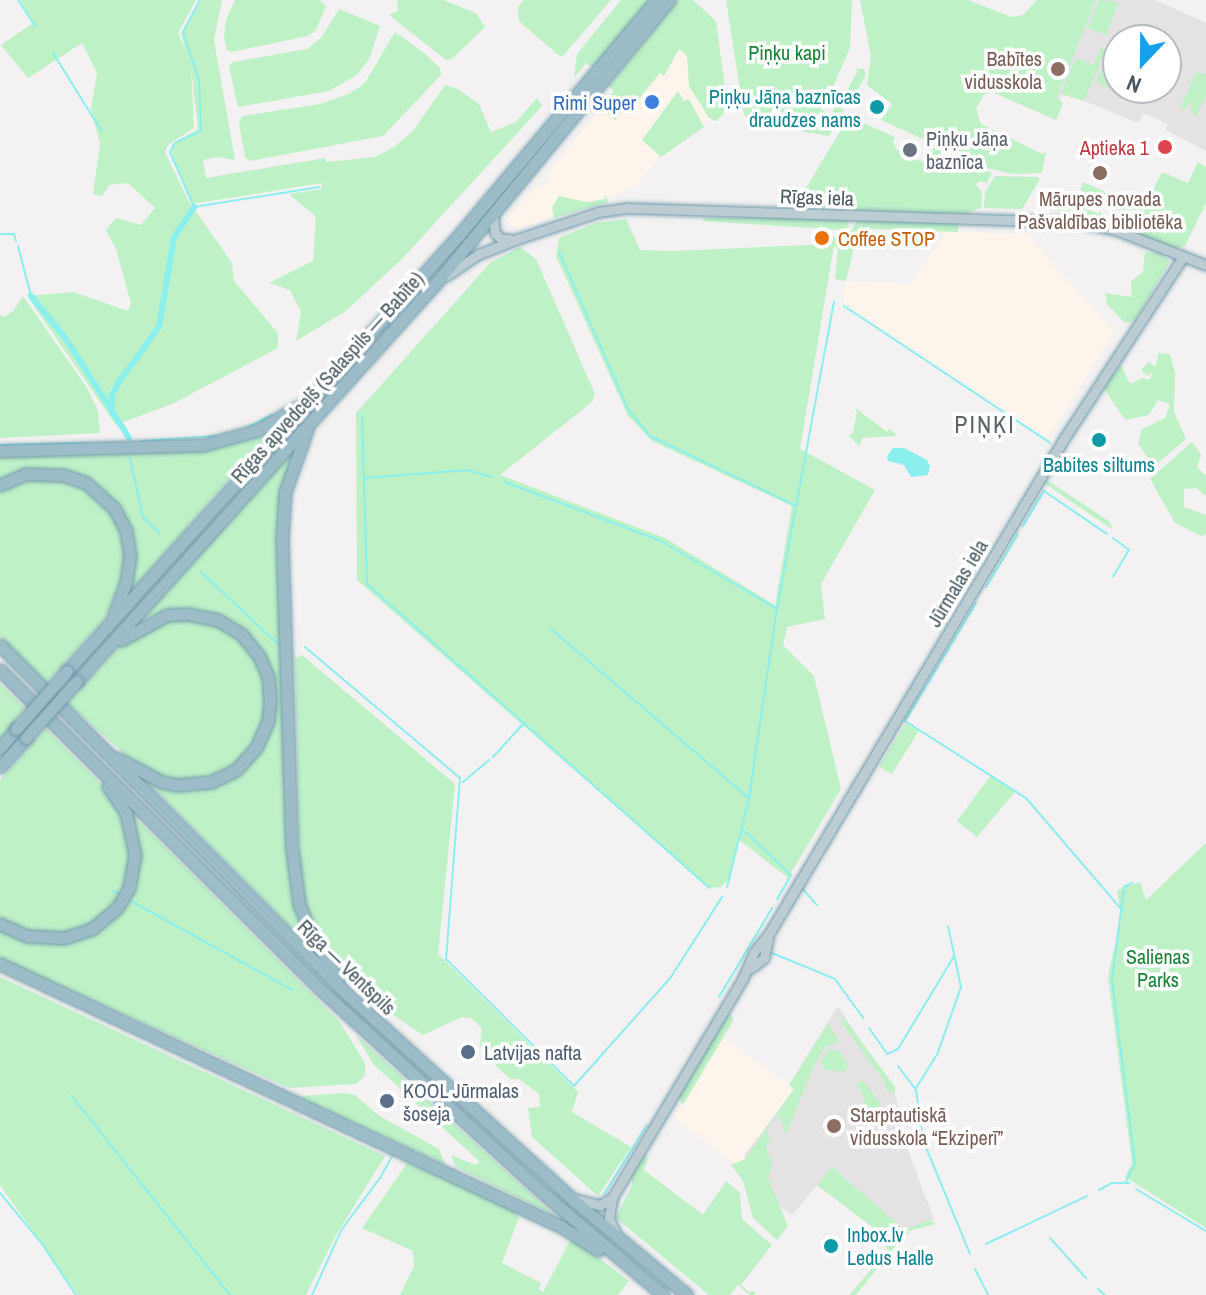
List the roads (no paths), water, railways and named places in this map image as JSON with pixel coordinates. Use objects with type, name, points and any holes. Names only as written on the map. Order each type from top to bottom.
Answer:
[{"type":"highway","name":"Rīgas apvedceļš (Salaspils — Babīte)","points":[[0,748],[305,403],[459,235],[656,0]]},
{"type":"highway","name":"Rīgas apvedceļš (Salaspils — Babīte)","points":[[0,767],[436,283],[669,0]]},
{"type":"highway","points":[[0,451],[203,445],[258,430],[305,403]]},
{"type":"highway","points":[[311,421],[293,462],[285,492],[282,539],[292,849],[299,904],[312,936],[349,996]]},
{"type":"highway","points":[[0,485],[26,474],[63,475],[93,488],[114,508],[126,531],[130,555],[126,582],[109,626]]},
{"type":"highway","points":[[101,748],[162,782],[177,785],[211,782],[236,770],[249,757],[264,732],[270,703],[268,677],[259,656],[241,634],[218,620],[197,615],[167,615],[149,622],[107,649]]},
{"type":"highway","name":"Rīga — Ventspils","points":[[0,645],[349,996],[571,1198],[687,1295]]},
{"type":"highway","name":"Rīga — Ventspils","points":[[0,670],[319,988],[544,1194],[663,1295]]},
{"type":"highway","points":[[0,924],[39,938],[75,936],[106,920],[129,888],[135,855],[131,825],[122,805],[81,751]]},
{"type":"highway","points":[[0,964],[562,1227],[598,1249],[652,1295]]},
{"type":"main road","name":"Rīgas iela","points":[[436,283],[465,262],[517,239],[577,218],[627,208],[1078,222],[1116,230],[1206,265]]},
{"type":"main road","points":[[493,215],[492,226],[498,236],[517,239]]},
{"type":"main road","name":"Jūrmalas iela","points":[[612,1198],[1065,437],[1182,258]]},
{"type":"main road","points":[[571,1198],[593,1205],[612,1198],[609,1218],[617,1237]]},
{"type":"water","points":[[893,448],[904,448],[927,460],[930,466],[928,475],[911,477],[904,465],[888,461],[887,456]]},
{"type":"waterway","points":[[18,0],[35,26]]},
{"type":"waterway","points":[[200,0],[183,32],[199,80],[201,131],[176,142],[170,152],[194,207],[319,187]]},
{"type":"waterway","points":[[53,53],[101,130]]},
{"type":"waterway","points":[[112,413],[112,395],[119,382],[159,327],[174,237],[194,207]]},
{"type":"waterway","points":[[0,234],[14,234],[16,241]]},
{"type":"waterway","points":[[18,246],[31,296]]},
{"type":"waterway","points":[[559,252],[628,409],[650,436],[794,505]]},
{"type":"waterway","points":[[31,296],[66,339],[129,438]]},
{"type":"waterway","points":[[727,887],[749,798],[777,609],[834,301]]},
{"type":"waterway","points":[[844,306],[1050,443]]},
{"type":"waterway","points":[[248,427],[272,415]]},
{"type":"waterway","points":[[362,415],[367,584],[709,888]]},
{"type":"waterway","points":[[142,441],[215,436]]},
{"type":"waterway","points":[[0,445],[84,443]]},
{"type":"waterway","points":[[130,458],[143,517],[160,534]]},
{"type":"waterway","points":[[365,478],[467,470],[492,477]]},
{"type":"waterway","points":[[505,482],[661,541],[777,609]]},
{"type":"waterway","points":[[1023,526],[1044,491],[1107,534]]},
{"type":"waterway","points":[[986,587],[1018,534]]},
{"type":"waterway","points":[[1113,538],[1129,550],[1113,577]]},
{"type":"waterway","points":[[201,572],[279,645]]},
{"type":"waterway","points":[[976,603],[905,721],[1026,798],[1123,911]]},
{"type":"waterway","points":[[551,629],[748,797]]},
{"type":"waterway","points":[[305,647],[460,778],[446,959],[574,1086],[671,977],[722,897]]},
{"type":"waterway","points":[[493,757],[523,724]]},
{"type":"waterway","points":[[463,782],[489,760]]},
{"type":"waterway","points":[[743,830],[791,875],[777,899]]},
{"type":"waterway","points":[[1126,1181],[1135,1163],[1112,980],[1124,887],[1132,883]]},
{"type":"waterway","points":[[802,888],[817,905]]},
{"type":"waterway","points":[[113,891],[120,894]]},
{"type":"waterway","points":[[129,900],[293,990]]},
{"type":"waterway","points":[[719,997],[772,908]]},
{"type":"waterway","points":[[916,1088],[937,1055],[961,987],[948,926]]},
{"type":"waterway","points":[[772,953],[835,979],[864,1019]]},
{"type":"waterway","points":[[887,1054],[898,1049],[954,956]]},
{"type":"waterway","points":[[869,1028],[887,1054]]},
{"type":"waterway","points":[[898,1066],[916,1090],[923,1140],[970,1254]]},
{"type":"waterway","points":[[71,1095],[230,1295]]},
{"type":"waterway","points":[[604,1194],[647,1125]]},
{"type":"waterway","points":[[312,1295],[342,1229],[380,1178],[394,1153]]},
{"type":"waterway","points":[[1099,1190],[1112,1183],[1129,1183]]},
{"type":"waterway","points":[[1136,1189],[1206,1231]]},
{"type":"waterway","points":[[0,1193],[42,1244],[76,1295]]},
{"type":"waterway","points":[[986,1244],[1087,1196]]},
{"type":"waterway","points":[[1050,1238],[1086,1278]]},
{"type":"waterway","points":[[975,1269],[988,1295]]},
{"type":"waterway","points":[[1098,1289],[1105,1295]]},
{"type":"place","name":"Babītes vidusskola","points":[[1058,69]]},
{"type":"place","name":"Rimi Super","points":[[652,102]]},
{"type":"place","name":"Piņķu Jāņa baznīcas draudzes nams","points":[[877,107]]},
{"type":"place","name":"Aptieka 1","points":[[1165,147]]},
{"type":"place","name":"Piņķu Jāņa baznīca","points":[[910,150]]},
{"type":"place","name":"Mārupes novada Pašvaldības bibliotēka","points":[[1100,173]]},
{"type":"place","name":"Coffee STOP","points":[[822,238]]},
{"type":"place","name":"Babites siltums","points":[[1099,440]]},
{"type":"place","name":"Latvijas nafta","points":[[468,1052]]},
{"type":"place","name":"KOOL Jūrmalas šoseja","points":[[387,1101]]},
{"type":"place","name":"Starptautiskā vidusskola “Ekziperī”","points":[[834,1126]]},
{"type":"place","name":"Inbox.lv Ledus Halle","points":[[831,1246]]},
{"type":"district","name":"PIŅĶI","points":[[985,425]]},
{"type":"park label","name":"Piņķu kapi","points":[[787,52]]},
{"type":"park label","name":"Salienas Parks","points":[[1158,968]]}]
